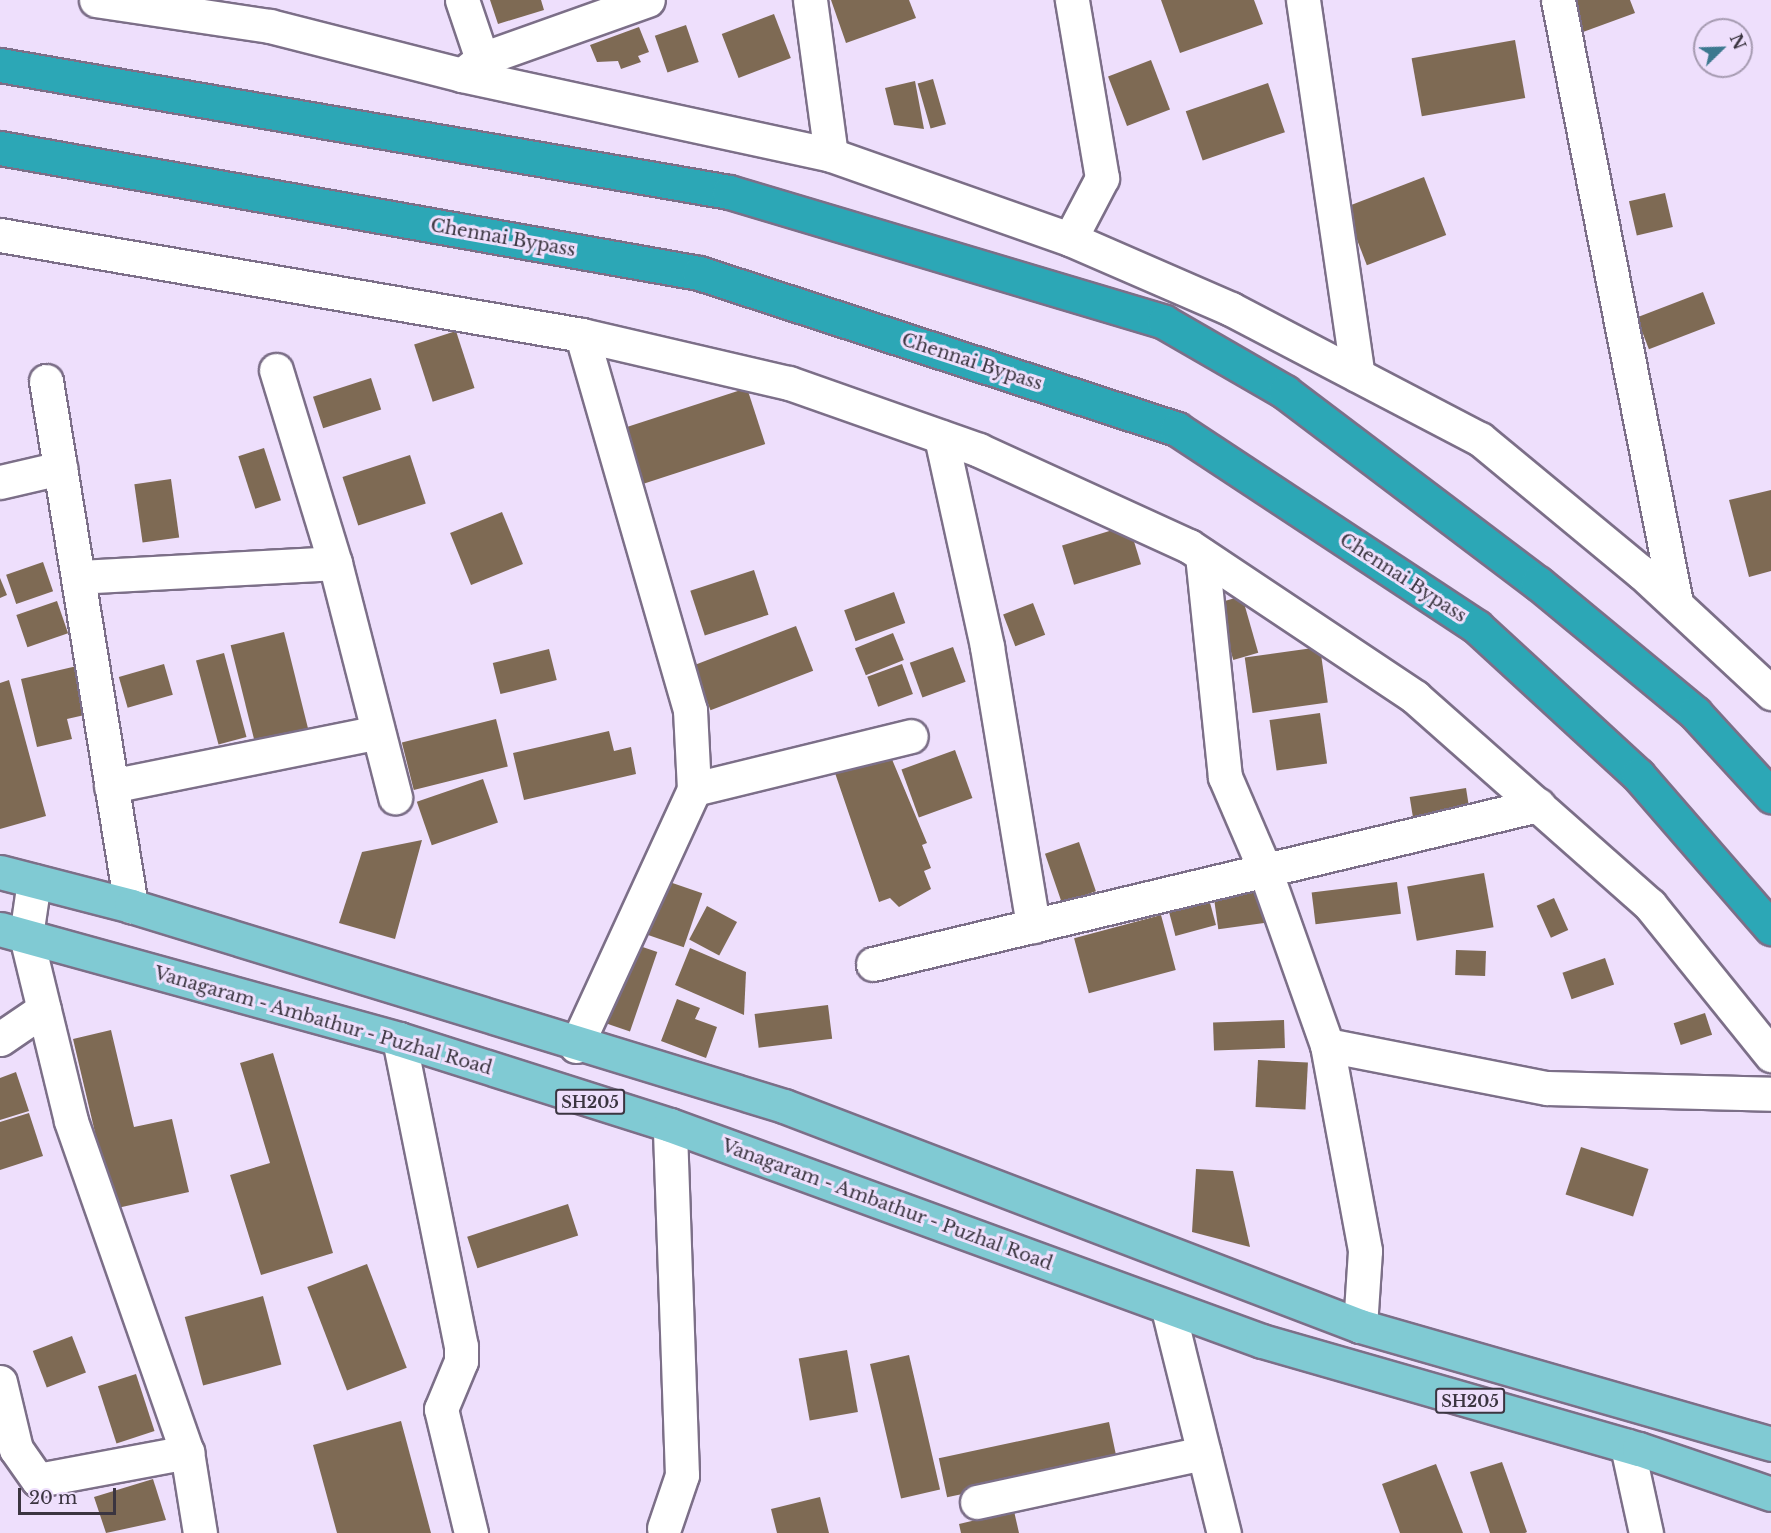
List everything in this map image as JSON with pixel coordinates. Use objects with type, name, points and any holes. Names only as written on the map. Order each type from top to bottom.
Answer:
[{"type":"highway","points":[[0,65],[729,192],[1164,322],[1285,392],[1538,583],[1695,713],[1771,796]]},
{"type":"highway","name":"Chennai Bypass","points":[[0,148],[699,273],[1177,429],[1477,627],[1638,775],[1771,928]]},
{"type":"main road","points":[[0,872],[131,906],[576,1046],[784,1106],[1360,1326],[1771,1444]]},
{"type":"main road","name":"Vanagaram - Ambathur - Puzhal Road","points":[[13,932],[399,1039],[670,1125],[1168,1309],[1627,1446],[1771,1494]]},
{"type":"street","points":[[96,0],[268,13],[472,67],[831,155],[1070,239],[1231,309],[1480,439],[1676,603],[1771,693]]},
{"type":"street","points":[[462,0],[472,67]]},
{"type":"street","points":[[472,67],[648,0]]},
{"type":"street","points":[[810,0],[831,155]]},
{"type":"street","points":[[1070,239],[1102,178],[1072,0]]},
{"type":"street","points":[[1303,0],[1358,375]]},
{"type":"street","points":[[1558,0],[1676,603]]},
{"type":"street","points":[[0,235],[582,335],[789,383],[941,437],[1202,555],[1415,696],[1650,905],[1771,1056]]},
{"type":"street","points":[[576,1046],[694,789],[690,710],[582,335]]},
{"type":"street","points":[[276,370],[335,563],[395,797]]},
{"type":"street","points":[[46,381],[131,906]]},
{"type":"street","points":[[941,437],[987,647],[1033,926]]},
{"type":"street","points":[[0,482],[60,468]]},
{"type":"street","points":[[1202,555],[1225,777],[1266,870],[1327,1045],[1365,1251],[1360,1326]]},
{"type":"street","points":[[78,577],[335,563]]},
{"type":"street","points":[[111,786],[378,732]]},
{"type":"street","points":[[694,789],[911,736]]},
{"type":"street","points":[[873,964],[1538,805]]},
{"type":"street","points":[[34,881],[13,932],[44,1009],[71,1121],[187,1452],[200,1533]]},
{"type":"street","points":[[0,1039],[44,1009]]},
{"type":"street","points":[[399,1039],[461,1346],[461,1361],[441,1409],[471,1533]]},
{"type":"street","points":[[1327,1045],[1547,1088],[1771,1095]]},
{"type":"street","points":[[664,1528],[682,1475],[670,1125]]},
{"type":"street","points":[[1168,1309],[1224,1533]]},
{"type":"street","points":[[0,1382],[16,1449],[38,1480],[187,1452]]},
{"type":"street","points":[[1627,1446],[1647,1533]]},
{"type":"street","points":[[977,1502],[1204,1453]]},
{"type":"building","points":[[490,0],[541,0],[544,10],[498,24]]},
{"type":"building","points":[[831,0],[909,0],[916,18],[846,43]]},
{"type":"building","points":[[1161,0],[1254,0],[1263,24],[1180,53]]},
{"type":"building","points":[[1572,0],[1630,0],[1635,13],[1583,32]]},
{"type":"building","points":[[774,14],[791,58],[739,78],[722,34]]},
{"type":"building","points":[[686,25],[699,62],[667,73],[655,36]]},
{"type":"building","points":[[639,27],[649,52],[638,56],[641,62],[621,69],[618,61],[597,62],[590,45]]},
{"type":"building","points":[[1515,40],[1525,98],[1422,116],[1412,58]]},
{"type":"building","points":[[1151,60],[1170,109],[1127,126],[1108,76]]},
{"type":"building","points":[[933,79],[946,124],[931,129],[918,83]]},
{"type":"building","points":[[915,81],[924,129],[894,125],[885,88]]},
{"type":"building","points":[[1268,83],[1285,132],[1203,160],[1186,111]]},
{"type":"building","points":[[1424,177],[1446,235],[1367,265],[1345,207]]},
{"type":"building","points":[[1665,193],[1673,227],[1637,235],[1629,201]]},
{"type":"building","points":[[1703,292],[1715,324],[1649,349],[1637,317]]},
{"type":"building","points":[[456,331],[475,388],[433,402],[414,345]]},
{"type":"building","points":[[371,378],[381,409],[323,428],[313,397]]},
{"type":"building","points":[[747,388],[765,444],[636,486],[618,430]]},
{"type":"building","points":[[264,448],[281,500],[255,509],[238,456]]},
{"type":"building","points":[[410,455],[426,504],[358,525],[342,477]]},
{"type":"building","points":[[171,479],[179,537],[143,543],[134,484]]},
{"type":"building","points":[[1771,490],[1771,571],[1749,577],[1729,500]]},
{"type":"building","points":[[502,512],[523,564],[471,585],[450,533]]},
{"type":"building","points":[[1129,525],[1141,564],[1074,585],[1062,545]]},
{"type":"building","points":[[43,562],[53,591],[16,604],[6,575]]},
{"type":"building","points":[[754,570],[769,615],[705,635],[690,591]]},
{"type":"building","points":[[0,578],[7,595],[0,598]]},
{"type":"building","points":[[894,592],[905,623],[855,641],[844,610]]},
{"type":"building","points":[[1242,596],[1258,653],[1233,660],[1217,603]]},
{"type":"building","points":[[57,601],[68,633],[27,647],[16,615]]},
{"type":"building","points":[[1033,603],[1045,635],[1015,646],[1003,614]]},
{"type":"building","points":[[796,626],[813,671],[711,710],[693,665]]},
{"type":"building","points":[[284,632],[308,729],[255,742],[231,645]]},
{"type":"building","points":[[893,633],[904,660],[866,675],[855,648]]},
{"type":"building","points":[[953,647],[966,682],[922,698],[910,663]]},
{"type":"building","points":[[1320,647],[1328,702],[1253,713],[1245,658]]},
{"type":"building","points":[[549,649],[557,680],[500,694],[493,663]]},
{"type":"building","points":[[224,653],[247,737],[219,745],[196,661]]},
{"type":"building","points":[[164,664],[173,695],[128,708],[119,677]]},
{"type":"building","points":[[902,664],[913,694],[878,707],[867,677]]},
{"type":"building","points":[[77,666],[89,714],[67,719],[72,739],[37,747],[21,679]]},
{"type":"building","points":[[9,680],[46,816],[0,829],[0,683]]},
{"type":"building","points":[[1320,713],[1327,764],[1277,771],[1269,720]]},
{"type":"building","points":[[496,719],[508,767],[414,790],[402,742]]},
{"type":"building","points":[[609,731],[614,751],[631,747],[636,774],[524,800],[513,753]]},
{"type":"building","points":[[886,745],[927,843],[922,845],[931,868],[924,871],[931,889],[899,907],[890,898],[879,902],[835,773],[836,764]]},
{"type":"building","points":[[955,750],[972,798],[919,817],[901,769]]},
{"type":"building","points":[[483,779],[498,822],[432,845],[417,802]]},
{"type":"building","points":[[1466,788],[1470,813],[1414,822],[1410,797]]},
{"type":"building","points":[[422,840],[395,939],[339,923],[362,852]]},
{"type":"building","points":[[1079,842],[1096,891],[1062,903],[1045,854]]},
{"type":"building","points":[[1484,873],[1494,927],[1417,941],[1407,887]]},
{"type":"building","points":[[655,877],[702,893],[684,947],[636,931]]},
{"type":"building","points":[[1397,882],[1401,914],[1316,924],[1312,892]]},
{"type":"building","points":[[1261,888],[1266,923],[1218,929],[1213,895]]},
{"type":"building","points":[[1554,898],[1568,930],[1551,938],[1537,906]]},
{"type":"building","points":[[1209,899],[1216,925],[1175,936],[1168,910]]},
{"type":"building","points":[[707,906],[737,922],[719,956],[689,940]]},
{"type":"building","points":[[1161,915],[1176,970],[1089,993],[1074,938]]},
{"type":"building","points":[[628,942],[657,952],[630,1032],[601,1021]]},
{"type":"building","points":[[690,948],[746,972],[744,1015],[675,985]]},
{"type":"building","points":[[1456,950],[1486,951],[1485,976],[1455,975]]},
{"type":"building","points":[[1605,958],[1614,984],[1572,999],[1562,973]]},
{"type":"building","points":[[677,999],[700,1008],[695,1019],[717,1027],[706,1058],[661,1041]]},
{"type":"building","points":[[828,1005],[832,1039],[759,1048],[755,1014]]},
{"type":"building","points":[[1705,1013],[1712,1035],[1681,1045],[1674,1023]]},
{"type":"building","points":[[1284,1020],[1285,1048],[1214,1050],[1213,1022]]},
{"type":"building","points":[[111,1030],[134,1127],[172,1119],[189,1192],[113,1209],[73,1039]]},
{"type":"building","points":[[273,1053],[333,1253],[261,1275],[230,1175],[270,1163],[240,1063]]},
{"type":"building","points":[[1258,1060],[1308,1063],[1305,1110],[1256,1107]]},
{"type":"building","points":[[16,1072],[29,1111],[0,1120],[0,1078]]},
{"type":"building","points":[[29,1113],[43,1156],[0,1170],[0,1122]]},
{"type":"building","points":[[1581,1147],[1649,1169],[1633,1216],[1566,1195]]},
{"type":"building","points":[[1196,1169],[1233,1171],[1250,1247],[1192,1232]]},
{"type":"building","points":[[568,1204],[578,1235],[477,1268],[467,1237]]},
{"type":"building","points":[[367,1264],[407,1368],[347,1391],[307,1287]]},
{"type":"building","points":[[263,1296],[281,1365],[203,1386],[185,1317]]},
{"type":"building","points":[[72,1336],[86,1372],[47,1387],[33,1351]]},
{"type":"building","points":[[847,1350],[858,1412],[810,1421],[799,1359]]},
{"type":"building","points":[[909,1355],[940,1489],[901,1498],[870,1364]]},
{"type":"building","points":[[136,1374],[155,1431],[116,1443],[98,1386]]},
{"type":"building","points":[[401,1421],[431,1533],[337,1533],[313,1445]]},
{"type":"building","points":[[1109,1422],[1117,1461],[947,1497],[939,1458]]},
{"type":"building","points":[[1502,1462],[1527,1532],[1525,1533],[1490,1533],[1470,1472]]},
{"type":"building","points":[[1436,1464],[1463,1533],[1400,1533],[1382,1484]]},
{"type":"building","points":[[153,1479],[166,1520],[106,1533],[94,1497]]},
{"type":"building","points":[[820,1497],[829,1533],[777,1533],[771,1509]]},
{"type":"building","points":[[1014,1511],[1019,1533],[961,1533],[959,1524]]}]
